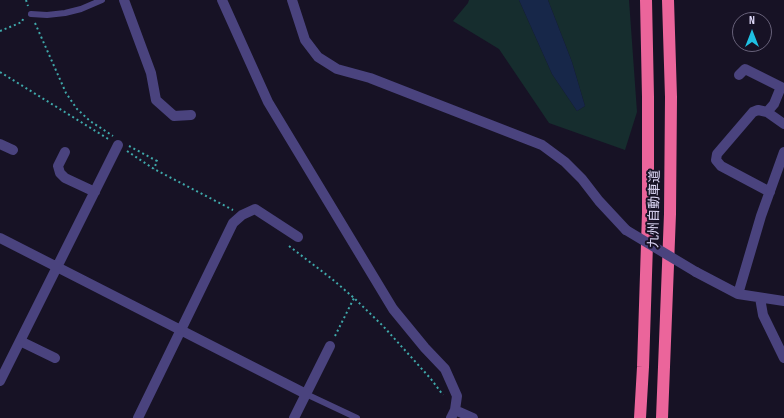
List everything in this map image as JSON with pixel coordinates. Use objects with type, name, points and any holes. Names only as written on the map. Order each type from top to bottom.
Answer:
[{"type":"highway","name":"九州自動車道","points":[[640,418],[648,213],[646,0]]},
{"type":"highway","name":"九州自動車道","points":[[662,418],[670,214],[671,97],[668,0]]},
{"type":"street","points":[[124,0],[151,73],[156,100],[174,116],[191,115]]},
{"type":"street","points":[[222,0],[268,102],[393,309],[425,348],[445,369],[457,396],[453,414],[473,418]]},
{"type":"street","points":[[292,0],[305,40],[318,57],[337,69],[370,78],[542,145],[565,162],[582,179],[599,201],[626,230],[696,272],[738,294],[784,301]]},
{"type":"street","points":[[739,75],[745,69],[781,86],[774,104],[767,112]]},
{"type":"street","points":[[770,192],[721,166],[716,160],[717,154],[753,112],[758,110],[767,112],[784,124]]},
{"type":"street","points":[[0,381],[120,142]]},
{"type":"street","points":[[0,144],[13,150]]},
{"type":"street","points":[[65,152],[58,166],[60,173],[66,178],[95,192]]},
{"type":"street","points":[[738,294],[761,216],[784,152]]},
{"type":"street","points":[[138,418],[234,223],[242,215],[255,209],[298,237]]},
{"type":"street","points":[[0,238],[306,394]]},
{"type":"street","points":[[760,298],[763,315],[782,348],[784,358]]},
{"type":"street","points":[[20,340],[54,358]]},
{"type":"street","points":[[294,418],[330,346]]},
{"type":"lane","points":[[29,13],[47,15],[65,13],[81,9],[102,0]]},
{"type":"lane","points":[[306,394],[356,418]]},
{"type":"path","points":[[28,6],[29,13],[66,93],[77,109],[90,121],[154,169],[242,215]]},
{"type":"path","points":[[0,31],[22,22],[24,17]]},
{"type":"path","points":[[0,72],[120,142],[157,161],[154,169]]},
{"type":"path","points":[[289,246],[332,279],[383,326],[431,379],[453,414]]},
{"type":"path","points":[[330,346],[354,298]]},
{"type":"green space","points":[[469,0],[519,0],[552,74],[577,111],[585,106],[572,62],[548,0],[629,0],[637,112],[625,150],[549,123],[499,49],[453,21]]},
{"type":"water","points":[[519,0],[548,0],[572,62],[585,106],[577,111],[552,74]]}]
